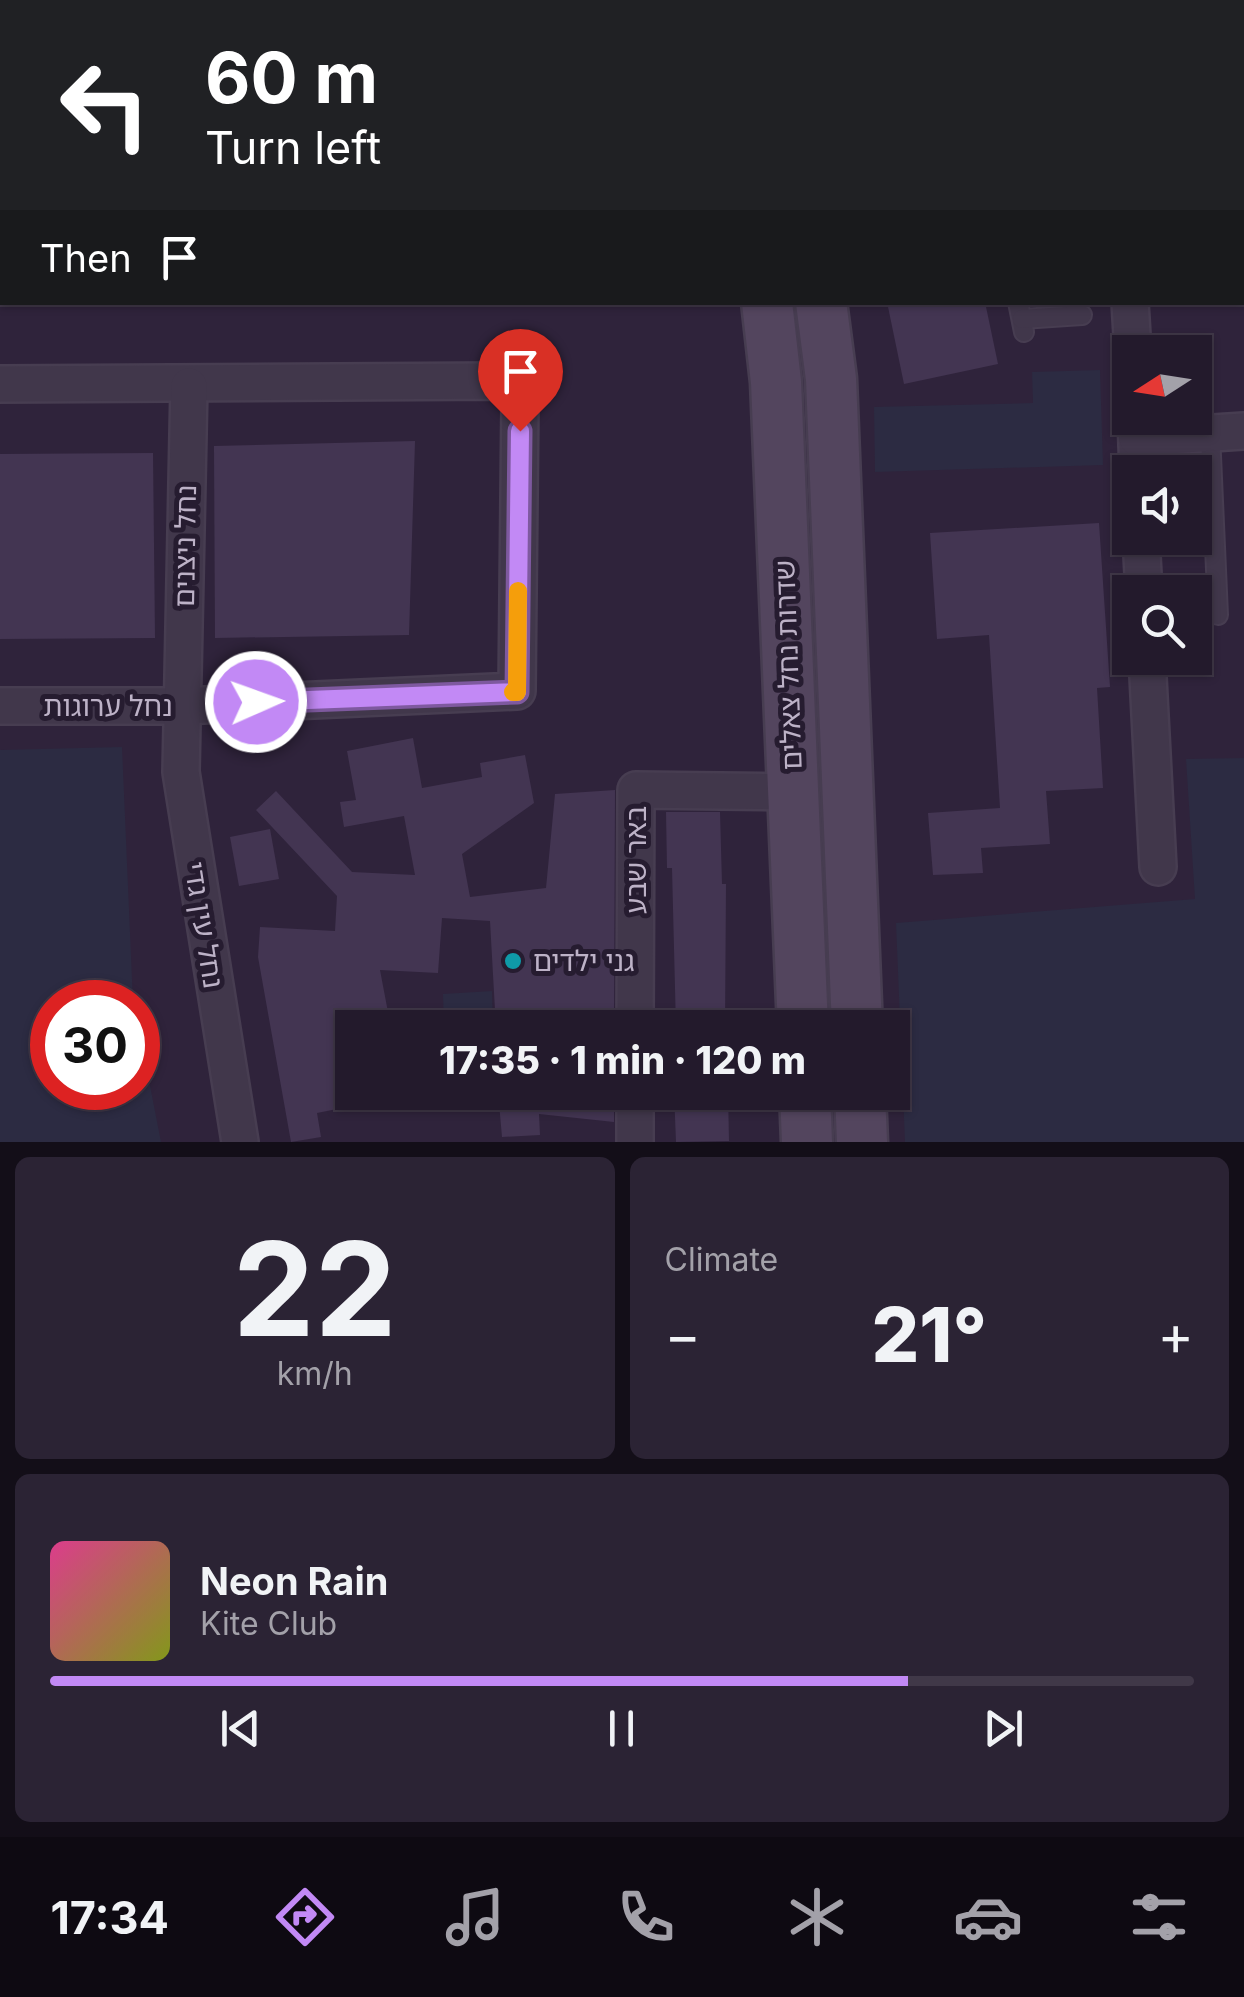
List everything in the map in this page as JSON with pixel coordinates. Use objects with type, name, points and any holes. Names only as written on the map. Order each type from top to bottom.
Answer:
[{"type":"main road","name":"שדרות נחל צאלים","points":[[766,305],[776,382],[802,1010]]},
{"type":"main road","name":"שדרות נחל צאלים","points":[[821,305],[831,379],[856,1010]]},
{"type":"main road","points":[[807,1110],[808,1142]]},
{"type":"main road","points":[[861,1110],[862,1142]]},
{"type":"street","points":[[1130,305],[1131,335]]},
{"type":"street","name":"נחל ערוגות","points":[[0,706],[181,706],[517,692],[520,401],[500,381],[189,386]]},
{"type":"street","points":[[0,384],[189,386]]},
{"type":"street","name":"נחל ניצנים","points":[[181,706],[189,386]]},
{"type":"street","points":[[1137,443],[1227,432]]},
{"type":"street","points":[[1148,675],[1158,867]]},
{"type":"street","name":"נחל עין גדי","points":[[181,706],[181,772],[192,858],[240,1142]]},
{"type":"street","name":"באר שבע","points":[[635,1010],[636,790],[794,792]]},
{"type":"street","points":[[635,1110],[635,1142]]},
{"type":"lane","points":[[1021,318],[1082,315]]},
{"type":"lane","points":[[1218,615],[1227,432]]},
{"type":"shaded area","points":[[1100,370],[1103,465],[875,472],[874,407],[1033,403],[1032,372]]},
{"type":"shaded area","points":[[122,747],[132,980],[30,980],[30,1110],[155,1110],[161,1142],[0,1142],[0,750]]},
{"type":"shaded area","points":[[1244,758],[1244,1142],[905,1142],[904,1110],[910,1110],[910,1010],[900,1010],[896,923],[1195,899],[1186,759]]},
{"type":"shaded area","points":[[492,991],[493,1010],[443,1010],[443,994]]},
{"type":"building","points":[[888,305],[986,305],[998,364],[904,384]]},
{"type":"building","points":[[415,441],[409,635],[215,638],[214,446]]},
{"type":"building","points":[[153,453],[155,638],[0,639],[0,454]]},
{"type":"building","points":[[1099,523],[1110,687],[1097,688],[1103,788],[1046,791],[1050,844],[981,848],[983,873],[933,875],[928,813],[1000,808],[989,635],[937,639],[930,533]]},
{"type":"building","points":[[413,738],[422,788],[482,777],[480,763],[525,755],[534,803],[462,854],[470,897],[546,888],[555,794],[615,790],[614,1010],[495,1010],[490,921],[442,918],[438,973],[380,970],[388,1010],[335,1010],[335,1109],[317,1113],[321,1137],[291,1142],[258,957],[260,927],[335,931],[337,896],[256,810],[276,791],[352,872],[415,875],[404,816],[344,827],[340,802],[356,800],[347,751]]},
{"type":"building","points":[[666,812],[720,812],[722,884],[726,884],[725,1010],[676,1010],[672,868],[667,868]]},
{"type":"building","points":[[270,829],[279,879],[239,886],[230,837]]},
{"type":"building","points":[[500,1110],[614,1110],[614,1122],[539,1114],[540,1135],[502,1137]]},
{"type":"building","points":[[675,1110],[728,1110],[729,1141],[676,1142]]},
{"type":"slow traffic","points":[[513,692],[517,692],[518,591]]},
{"type":"place","name":"גני ילדים","points":[[513,961]]},
{"type":"route","points":[[256,702],[517,692],[520,431]]}]
